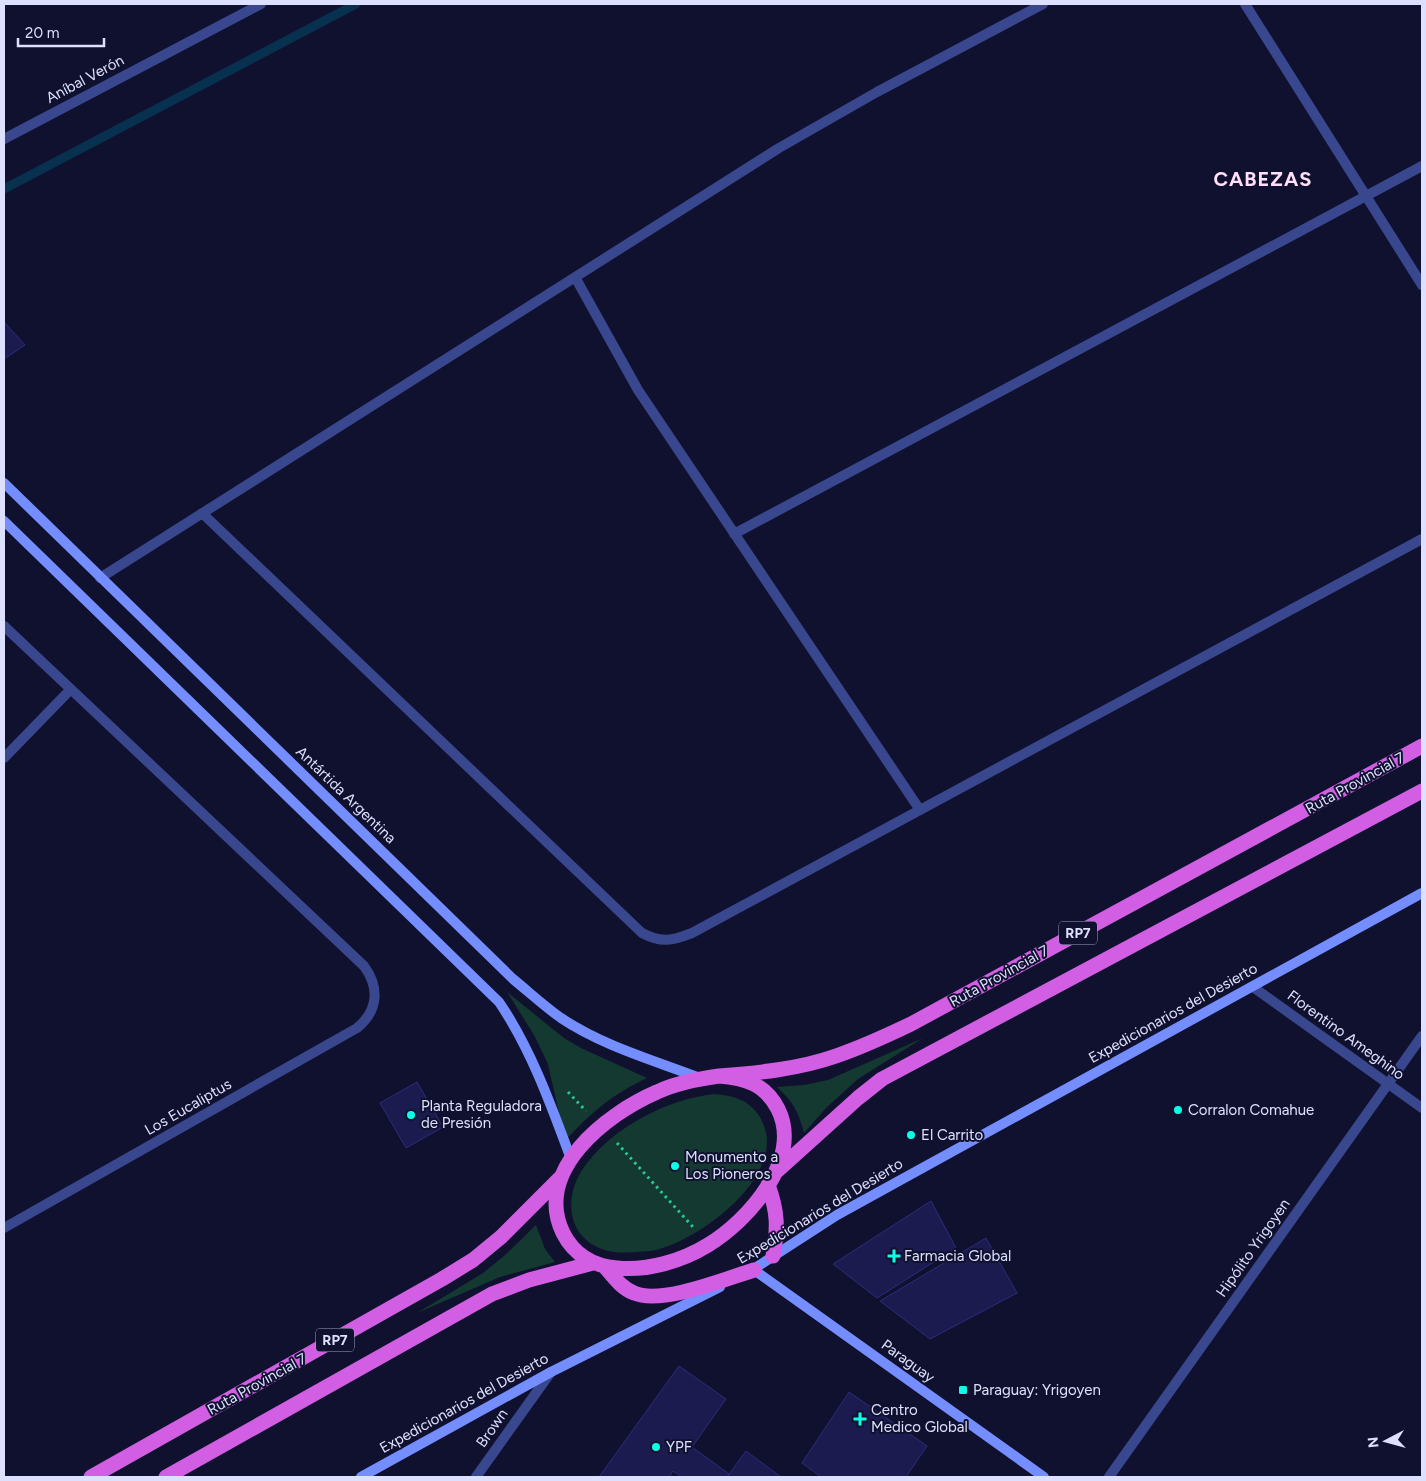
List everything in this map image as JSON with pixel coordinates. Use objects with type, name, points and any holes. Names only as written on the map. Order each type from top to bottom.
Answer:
[{"type":"highway","name":"Ruta Provincial 7","points":[[719,1076],[756,1073],[834,1057],[911,1024],[1422,746]]},
{"type":"highway","name":"RP7","points":[[776,1171],[858,1098],[882,1080],[1422,791]]},
{"type":"highway","name":"RP7","points":[[719,1076],[738,1078],[755,1084],[775,1104],[782,1118],[785,1134],[784,1151],[768,1185],[748,1213],[708,1245],[663,1264],[624,1269],[599,1265],[575,1251],[566,1240],[555,1208],[556,1191],[571,1159],[601,1127],[636,1102],[673,1086],[701,1078],[719,1076]]},
{"type":"highway","name":"Ruta Provincial 7","points":[[91,1477],[442,1280],[473,1260],[501,1237],[561,1177]]},
{"type":"highway","points":[[768,1185],[774,1200],[778,1221],[774,1256]]},
{"type":"highway","name":"RP7","points":[[166,1477],[492,1294],[529,1280],[599,1265]]},
{"type":"highway","points":[[599,1265],[627,1290],[650,1297],[687,1290],[754,1270]]},
{"type":"main road","name":"Antártida Argentina","points":[[4,483],[539,1002],[563,1019],[617,1047],[701,1078]]},
{"type":"main road","points":[[4,521],[498,1002],[509,1017],[529,1056],[571,1159]]},
{"type":"main road","name":"Expedicionarios del Desierto","points":[[361,1477],[551,1372],[754,1270],[837,1215],[1422,893]]},
{"type":"main road","name":"Paraguay","points":[[754,1270],[1044,1477]]},
{"type":"street","name":"Aníbal Verón","points":[[4,140],[261,4]]},
{"type":"street","points":[[100,578],[779,148],[827,119],[1044,4]]},
{"type":"street","points":[[1245,4],[1422,285]]},
{"type":"street","points":[[734,534],[1422,166]]},
{"type":"street","points":[[575,277],[638,390],[920,810]]},
{"type":"street","points":[[202,513],[642,934],[653,939],[666,941],[692,933],[1422,539]]},
{"type":"street","points":[[4,626],[71,689],[4,758]]},
{"type":"street","name":"Los Eucaliptus","points":[[4,1228],[357,1028],[365,1022],[371,1013],[374,1001],[375,987],[371,975],[364,966],[71,689]]},
{"type":"street","name":"Florentino Ameghino","points":[[1253,987],[1422,1108]]},
{"type":"street","name":"Hipólito Yrigoyen","points":[[1109,1477],[1422,1036]]},
{"type":"street","name":"Brown","points":[[476,1477],[551,1372]]},
{"type":"path","points":[[613,1138],[708,1245]]},
{"type":"green space","points":[[507,992],[564,1038],[581,1048],[647,1078],[603,1105],[565,1141],[548,1064],[534,1035]]},
{"type":"green space","points":[[923,1038],[858,1079],[826,1108],[804,1133],[795,1108],[777,1087],[804,1085],[828,1080]]},
{"type":"green space","points":[[714,1094],[726,1095],[748,1104],[757,1113],[766,1134],[765,1157],[754,1179],[737,1200],[716,1219],[693,1234],[670,1245],[650,1251],[624,1253],[608,1251],[594,1245],[583,1237],[576,1226],[571,1202],[579,1175],[587,1163],[613,1137],[644,1116],[679,1102]]},
{"type":"green space","points":[[536,1225],[545,1249],[555,1262],[500,1277],[417,1313],[483,1273]]},
{"type":"building","points":[[4,322],[25,345],[4,359]]},
{"type":"building","name":"Planta Reguladora de Presión","points":[[417,1082],[443,1127],[406,1148],[380,1103]]},
{"type":"building","name":"Farmacia Global","points":[[931,1201],[956,1248],[877,1298],[833,1264]]},
{"type":"building","points":[[986,1238],[1017,1293],[930,1339],[880,1301]]},
{"type":"building","points":[[679,1366],[726,1399],[692,1447],[729,1474],[727,1477],[682,1477],[673,1471],[669,1477],[599,1477]]},
{"type":"building","name":"Centro Medico Global","points":[[849,1392],[927,1446],[906,1477],[821,1477],[802,1463]]},
{"type":"building","points":[[746,1451],[781,1477],[727,1477]]},
{"type":"waterway","points":[[4,189],[356,4]]},
{"type":"place","name":"Corralon Comahue","points":[[1178,1110]]},
{"type":"place","name":"Planta Reguladora de Presión","points":[[411,1115]]},
{"type":"place","name":"El Carrito","points":[[911,1135]]},
{"type":"place","name":"Monumento a Los Pioneros","points":[[675,1166]]},
{"type":"place","name":"Farmacia Global","points":[[894,1256]]},
{"type":"place","name":"Paraguay: Yrigoyen","points":[[963,1390]]},
{"type":"place","name":"Centro Medico Global","points":[[860,1419]]},
{"type":"place","name":"YPF","points":[[656,1447]]},
{"type":"district","name":"CABEZAS","points":[[1263,179]]}]
